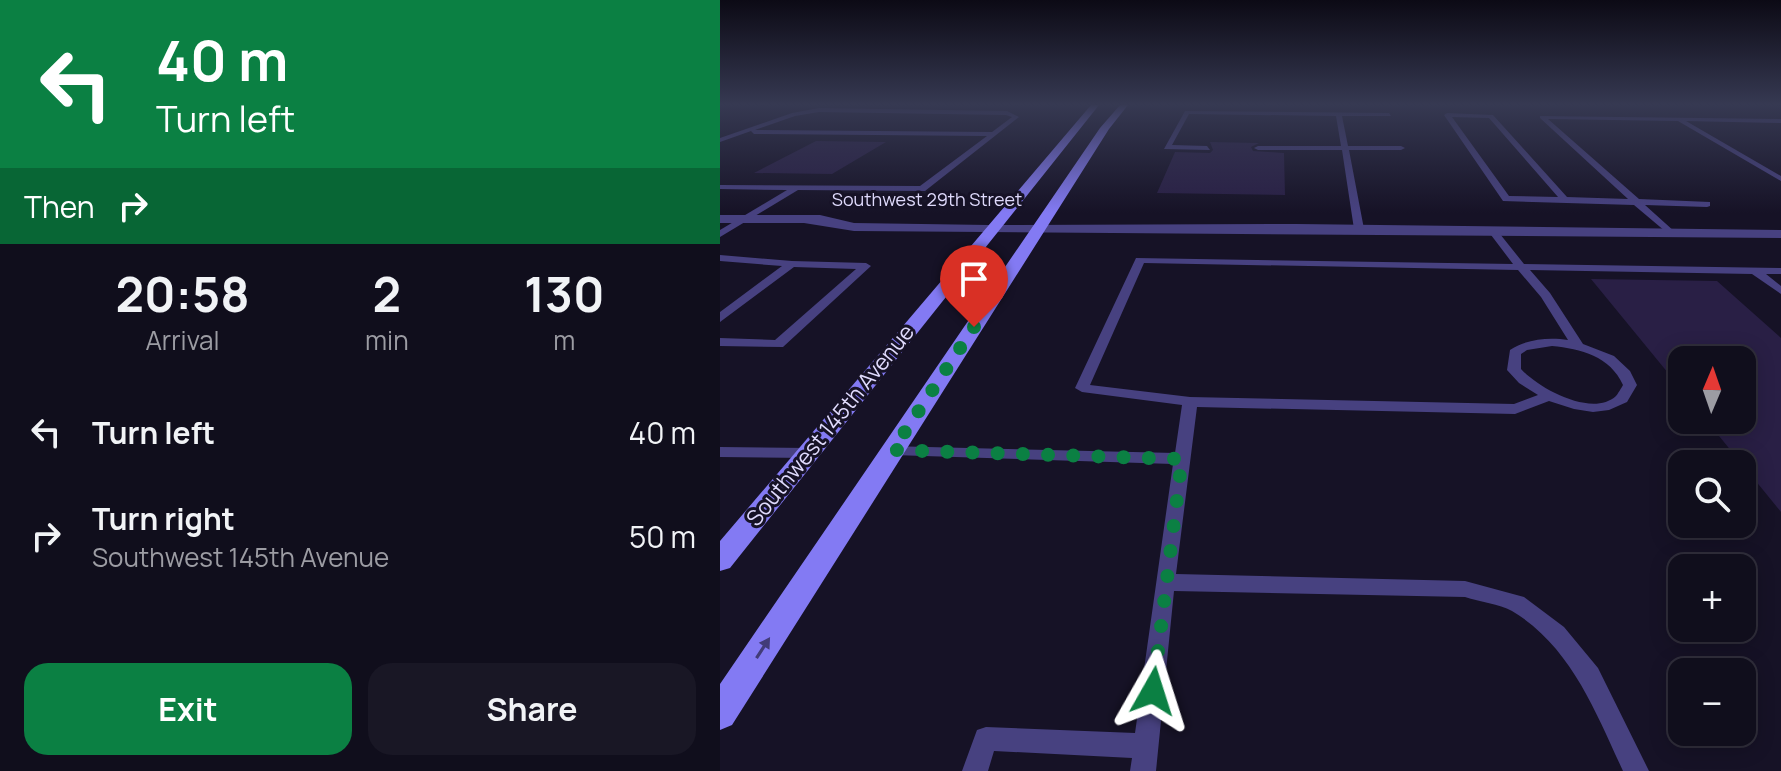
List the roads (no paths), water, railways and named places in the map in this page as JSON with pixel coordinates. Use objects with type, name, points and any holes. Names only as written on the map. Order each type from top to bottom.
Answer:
[{"type":"street","name":"Southwest 145th Avenue","points":[[720,560],[1065,141]]},
{"type":"street","points":[[720,713],[1100,141]]},
{"type":"street","name":"Southwest 29th Street","points":[[720,219],[808,220],[854,227],[995,223],[1781,234]]},
{"type":"lane","points":[[721,187],[795,183],[922,189],[985,141]]},
{"type":"lane","points":[[1170,141],[1167,147],[1207,148]]},
{"type":"lane","points":[[1344,141],[1359,229]]},
{"type":"lane","points":[[1465,141],[1506,199],[1707,204]]},
{"type":"lane","points":[[1513,141],[1565,200]]},
{"type":"lane","points":[[1569,141],[1672,234]]},
{"type":"lane","points":[[1716,141],[1781,179]]},
{"type":"lane","points":[[1258,148],[1401,148]]},
{"type":"lane","points":[[721,187],[743,180],[777,178]]},
{"type":"lane","points":[[720,234],[795,183]]},
{"type":"lane","points":[[1493,231],[1546,295],[1578,346]]},
{"type":"lane","points":[[720,342],[778,344],[866,266],[721,259]]},
{"type":"lane","points":[[1547,397],[1515,409],[1190,402],[1082,388],[1140,260],[1781,271]]},
{"type":"lane","points":[[720,318],[792,264]]},
{"type":"lane","points":[[1755,271],[1781,291]]},
{"type":"lane","points":[[1536,344],[1578,346],[1618,365],[1630,385],[1628,395],[1604,406],[1565,403],[1547,397],[1520,380],[1514,370],[1515,353],[1536,344]]},
{"type":"lane","points":[[1143,771],[1190,402]]},
{"type":"lane","points":[[893,450],[1182,459]]},
{"type":"lane","points":[[720,452],[808,453]]},
{"type":"lane","points":[[1165,582],[1465,589],[1517,603],[1557,634],[1590,676],[1636,771]]},
{"type":"lane","points":[[975,771],[986,739],[1147,746]]}]
